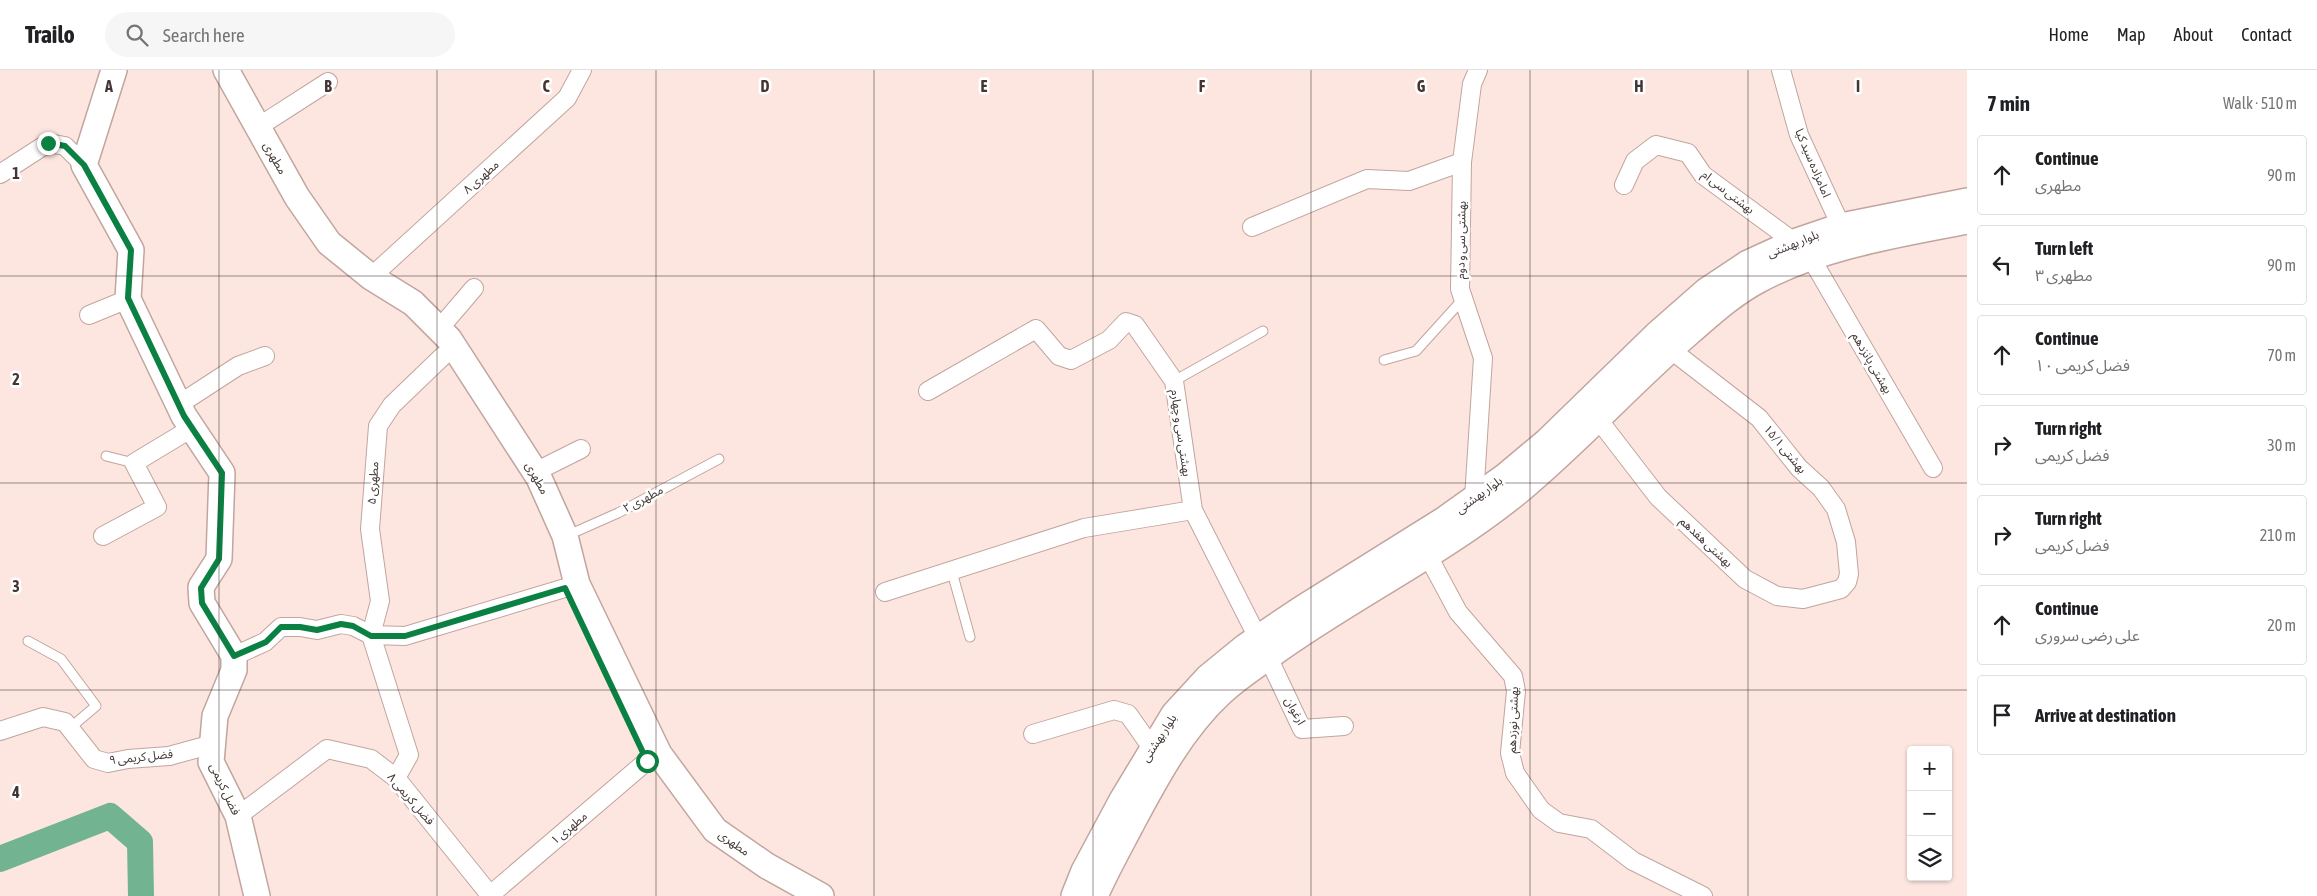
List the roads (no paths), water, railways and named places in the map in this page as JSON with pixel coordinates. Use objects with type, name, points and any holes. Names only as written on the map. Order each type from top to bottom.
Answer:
[{"type":"main road","name":"مطهری","points":[[210,70],[286,204],[319,253],[363,288],[404,314],[438,348],[528,485],[553,541],[565,588],[647,761],[706,839],[759,878],[793,896]]},
{"type":"main road","name":"مطهری","points":[[226,70],[297,197],[329,243],[371,277],[412,303],[449,339],[535,472],[565,536],[577,584],[659,754],[715,830],[766,866],[821,896]]},
{"type":"main road","points":[[109,73],[84,165],[131,250],[128,298],[178,405],[222,473],[219,559],[201,588],[202,603],[234,656]]},
{"type":"main road","name":"بلوار بهشتی","points":[[1074,896],[1084,871],[1152,748],[1174,714],[1208,677],[1263,648],[1312,626],[1427,554],[1516,493],[1560,455],[1670,349],[1719,307],[1841,226],[1967,201]]},
{"type":"main road","name":"بلوار بهشتی","points":[[1095,896],[1140,809],[1189,726],[1263,648],[1504,477],[1547,440],[1608,379],[1706,292],[1748,263],[1803,250],[1853,245],[1967,221]]},
{"type":"main road","name":"فضل کریمی","points":[[234,656],[234,670],[216,716],[211,762],[238,816],[258,896]]},
{"type":"street","name":"مطهری ۸","points":[[371,277],[567,98],[582,70]]},
{"type":"street","name":"بهشتی سی و دوم","points":[[1474,498],[1483,358],[1460,289],[1462,162],[1472,84],[1478,70]]},
{"type":"street","name":"امامزاده سید کیا","points":[[1781,70],[1799,135],[1841,226]]},
{"type":"street","points":[[258,127],[328,82]]},
{"type":"street","points":[[0,174],[48,143],[65,146],[84,165]]},
{"type":"street","name":"بهشتی سی ام","points":[[1624,185],[1635,161],[1656,145],[1688,153],[1703,175],[1803,250]]},
{"type":"street","points":[[1252,227],[1367,179],[1409,181],[1462,162]]},
{"type":"street","name":"بهشتی پانزدهم","points":[[1803,250],[1932,468]]},
{"type":"street","points":[[439,329],[474,288]]},
{"type":"street","points":[[89,315],[128,298]]},
{"type":"street","name":"بهشتی سی و چهارم","points":[[928,390],[1036,329],[1059,356],[1071,360],[1109,340],[1126,322],[1135,325],[1174,381],[1192,510],[1263,648]]},
{"type":"street","name":"۱۵/۱ بهشتی","points":[[1670,349],[1760,418],[1799,468],[1821,488],[1836,509],[1846,542],[1847,582]]},
{"type":"street","points":[[178,405],[238,366],[265,356]]},
{"type":"street","name":"مطهری ۵","points":[[371,636],[380,601],[370,529],[378,426],[392,405],[443,356]]},
{"type":"street","name":"بهشتی هفدهم","points":[[1598,418],[1658,496],[1745,579],[1777,596],[1803,598],[1841,589],[1847,582]]},
{"type":"street","points":[[103,536],[157,507],[134,463],[192,428]]},
{"type":"street","points":[[535,472],[581,449]]},
{"type":"street","points":[[885,592],[1084,528],[1192,510]]},
{"type":"street","name":"بهشتی نوزدهم","points":[[1427,554],[1458,612],[1513,676],[1516,691],[1510,753],[1514,773],[1541,810],[1559,823],[1591,829],[1633,861],[1704,896]]},
{"type":"street","points":[[234,656],[266,642],[281,627],[300,627],[317,630],[341,624],[353,626],[371,636],[405,636],[565,588]]},
{"type":"street","points":[[371,636],[409,755],[396,778]]},
{"type":"street","name":"ارغوان","points":[[1263,648],[1302,729],[1344,726]]},
{"type":"street","points":[[1033,734],[1114,710],[1128,714],[1152,748]]},
{"type":"street","name":"فضل کریمی ۹","points":[[0,732],[42,717],[65,722],[94,759],[108,763],[128,759],[169,756],[212,744]]},
{"type":"street","name":"فضل کریمی ۸","points":[[238,816],[327,749],[371,759],[396,778],[490,895]]},
{"type":"street","name":"مطهری ۱","points":[[490,895],[647,761]]},
{"type":"lane","points":[[1384,360],[1416,351],[1463,298]]},
{"type":"lane","points":[[1174,381],[1263,331]]},
{"type":"lane","points":[[106,456],[134,463]]},
{"type":"lane","name":"مطهری ۲","points":[[565,536],[618,513],[719,459]]},
{"type":"lane","points":[[952,572],[970,638]]},
{"type":"lane","points":[[28,642],[61,659],[96,706],[70,728]]},
{"type":"waterway","points":[[0,859],[110,816],[140,842],[141,896]]}]
